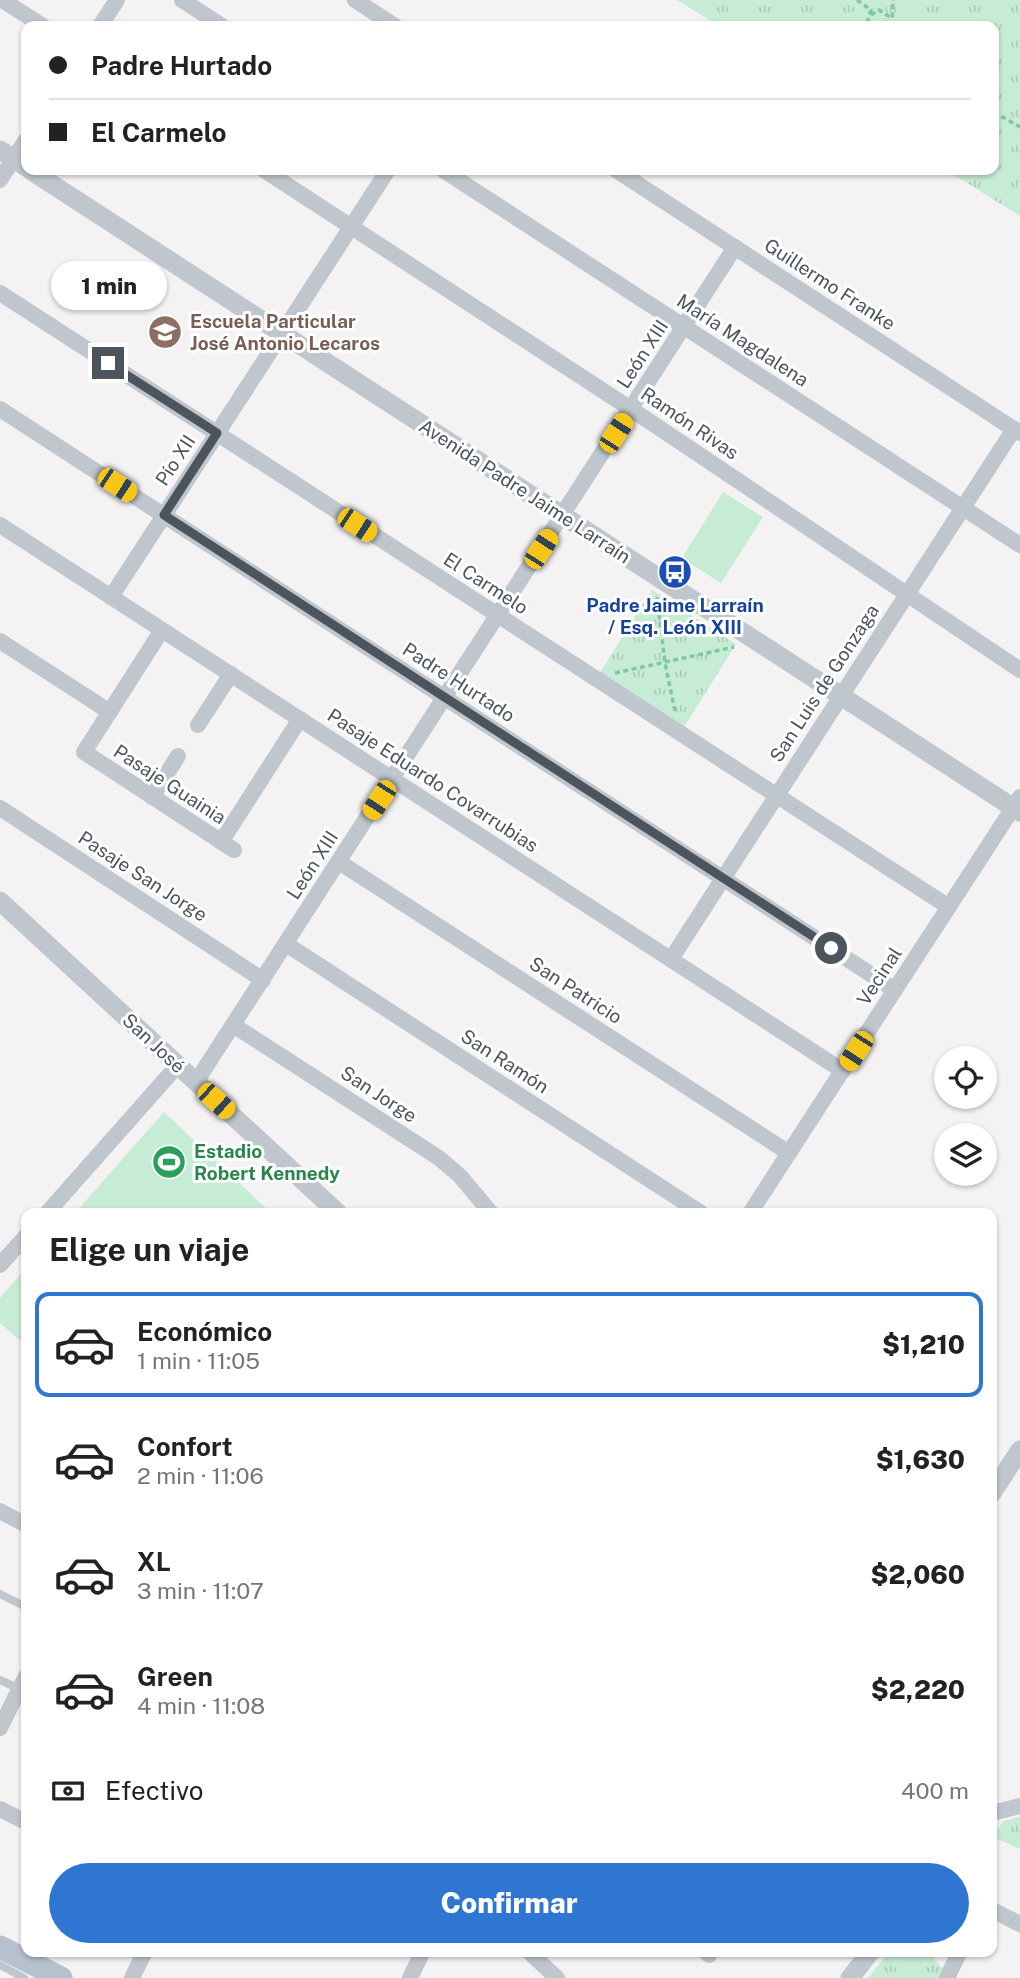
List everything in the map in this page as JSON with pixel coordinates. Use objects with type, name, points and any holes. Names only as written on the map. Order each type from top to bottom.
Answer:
[{"type":"main road","points":[[0,1947],[61,1978]]},
{"type":"street","points":[[2,0],[35,21]]},
{"type":"street","points":[[103,21],[117,0]]},
{"type":"street","points":[[182,0],[214,21]]},
{"type":"street","points":[[355,0],[387,21]]},
{"type":"street","points":[[0,180],[18,161]]},
{"type":"street","name":"Avenida Padre Jaime Larraín","points":[[39,175],[654,575],[1018,806]]},
{"type":"street","name":"Ramón Rivas","points":[[272,175],[631,409],[1020,670]]},
{"type":"street","name":"Pío XII","points":[[111,597],[385,175]]},
{"type":"street","name":"María Magdalena","points":[[451,175],[1020,545]]},
{"type":"street","name":"Guillermo Franke","points":[[624,175],[1017,431]]},
{"type":"street","name":"León XIII","points":[[196,1082],[735,247]]},
{"type":"street","name":"El Carmelo","points":[[0,293],[949,908]]},
{"type":"street","name":"Padre Hurtado","points":[[0,409],[895,990]]},
{"type":"street","name":"San Luis de Gonzaga","points":[[671,959],[962,508],[1017,431]]},
{"type":"street","name":"Pasaje Eduardo Covarrubias","points":[[0,525],[843,1071]]},
{"type":"street","points":[[0,641],[110,712],[162,630]]},
{"type":"street","points":[[198,725],[231,674]]},
{"type":"street","name":"Pasaje Guainia","points":[[110,712],[84,752],[227,846],[300,719]]},
{"type":"street","points":[[152,797],[178,756]]},
{"type":"street","name":"Vecinal","points":[[753,1208],[1018,806]]},
{"type":"street","name":"Pasaje San Jorge","points":[[0,808],[262,980]]},
{"type":"street","name":"San Patricio","points":[[339,862],[789,1153]]},
{"type":"street","name":"San José","points":[[0,901],[333,1208]]},
{"type":"street","name":"San Ramón","points":[[286,944],[693,1208]]},
{"type":"street","name":"San Jorge","points":[[233,1025],[439,1158],[460,1176],[487,1208]]},
{"type":"street","points":[[51,1208],[178,1065]]},
{"type":"street","points":[[0,1265],[21,1242]]},
{"type":"street","points":[[997,1485],[1020,1450]]},
{"type":"street","points":[[1,1515],[21,1523]]},
{"type":"street","points":[[0,1728],[21,1687]]},
{"type":"street","points":[[997,1812],[1020,1806]]},
{"type":"street","points":[[0,1809],[21,1820]]},
{"type":"street","points":[[997,1912],[1020,1924]]},
{"type":"street","points":[[132,1978],[142,1957]]},
{"type":"street","points":[[410,1978],[420,1957]]},
{"type":"street","points":[[534,1957],[557,1978]]},
{"type":"street","points":[[849,1978],[866,1957]]},
{"type":"street","points":[[947,1978],[957,1957]]},
{"type":"lane","points":[[0,1594],[21,1604]]},
{"type":"lane","points":[[0,1680],[21,1683]]},
{"type":"lane","points":[[0,1965],[24,1978]]},
{"type":"path","points":[[857,0],[871,10],[868,21]]},
{"type":"path","points":[[891,21],[893,0]]},
{"type":"path","points":[[871,15],[879,10],[890,17]]},
{"type":"path","points":[[999,115],[1020,127]]},
{"type":"path","points":[[654,575],[665,663],[680,734]]},
{"type":"path","points":[[593,677],[757,641]]},
{"type":"green space","points":[[677,0],[1020,0],[1020,216],[954,175],[999,175],[999,21],[711,21]]},
{"type":"green space","points":[[723,492],[763,517],[721,583],[682,558]]},
{"type":"green space","points":[[652,590],[736,644],[681,732],[596,679]]},
{"type":"green space","name":"Estadio Robert Kennedy","points":[[164,1112],[266,1208],[79,1208]]},
{"type":"green space","points":[[21,1274],[21,1342],[0,1323],[0,1298]]},
{"type":"green space","points":[[1020,1817],[1020,1849],[997,1839],[997,1831],[1003,1821]]},
{"type":"green space","points":[[885,1957],[935,1957],[943,1969],[941,1978],[868,1978]]},
{"type":"place","name":"Escuela Particular José Antonio Lecaros","points":[[165,332]]},
{"type":"place","name":"Padre Jaime Larraín / Esq. León XIII","points":[[675,572]]},
{"type":"place","name":"Estadio Robert Kennedy","points":[[169,1162]]},
{"type":"route","points":[[108,363],[217,433],[164,515],[831,948]]}]
